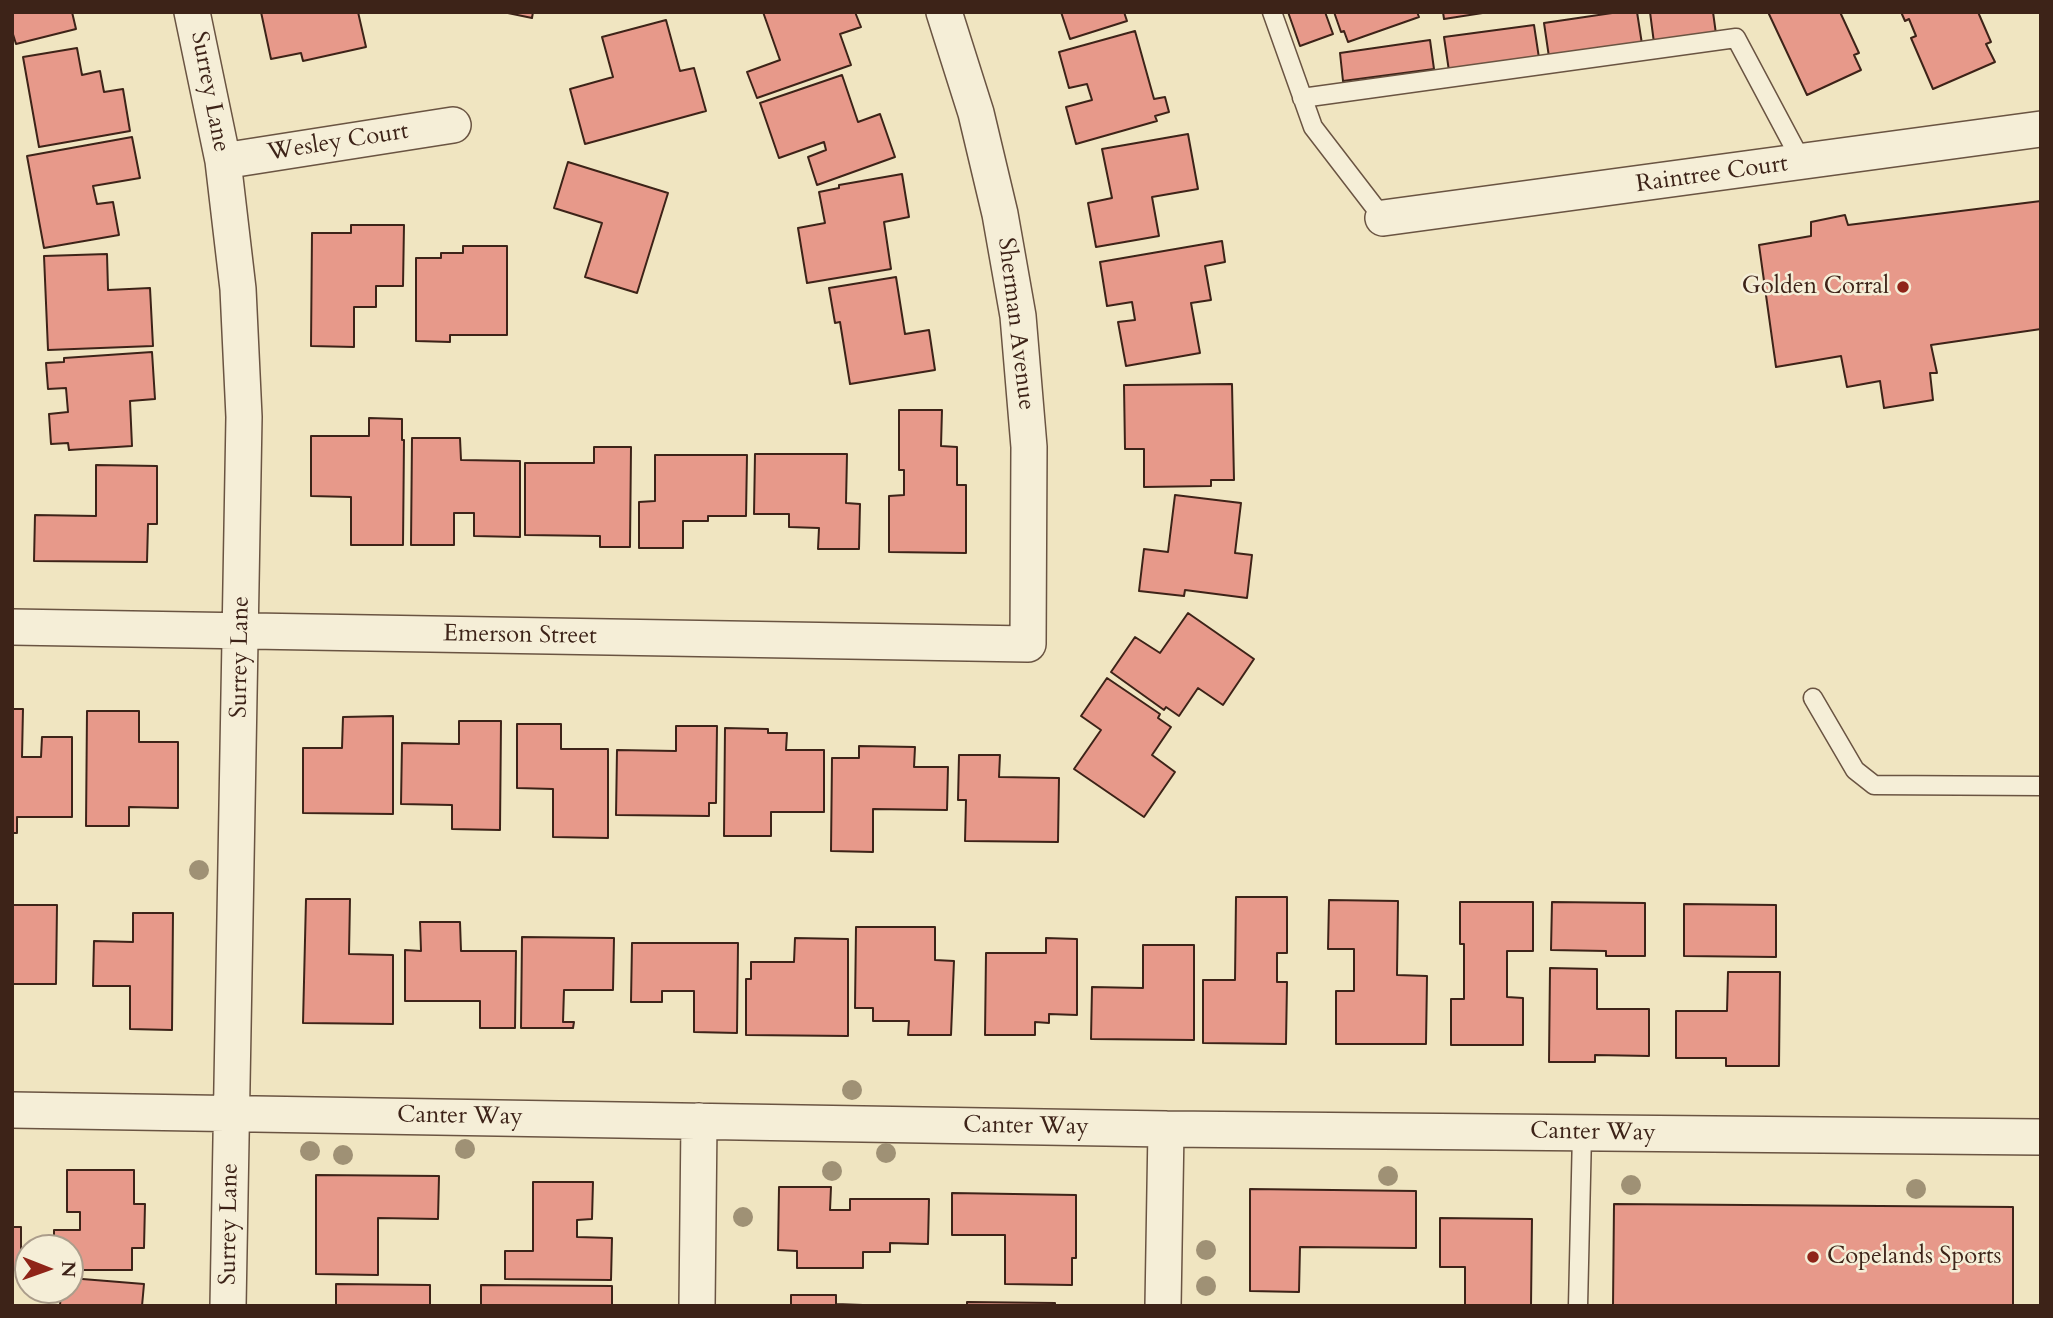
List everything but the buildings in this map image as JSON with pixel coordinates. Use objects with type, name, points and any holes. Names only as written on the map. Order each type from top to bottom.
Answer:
[{"type":"street","name":"Surrey Lane","points":[[192,12],[223,161],[238,289],[244,417],[228,1306]]},
{"type":"street","name":"Sherman Avenue","points":[[944,12],[979,125],[1000,214],[1018,317],[1029,447],[1028,644]]},
{"type":"street","name":"Wesley Court","points":[[223,161],[453,125]]},
{"type":"street","name":"Raintree Court","points":[[1383,218],[2041,129]]},
{"type":"street","name":"Emerson Street","points":[[12,628],[1028,644]]},
{"type":"street","name":"Canter Way","points":[[12,1110],[1166,1129],[2041,1137]]},
{"type":"street","points":[[696,1306],[699,1121]]},
{"type":"street","points":[[1163,1306],[1166,1129]]},
{"type":"lane","points":[[1272,12],[1313,127],[1383,218]]},
{"type":"lane","points":[[1302,98],[1736,38],[1802,162]]},
{"type":"lane","points":[[1814,698],[1855,770],[1874,785],[2041,786]]},
{"type":"lane","points":[[1578,1306],[1581,1133]]},
{"type":"place","name":"Golden Corral","points":[[1903,287]]},
{"type":"place","name":"Copelands Sports","points":[[1813,1257]]}]
